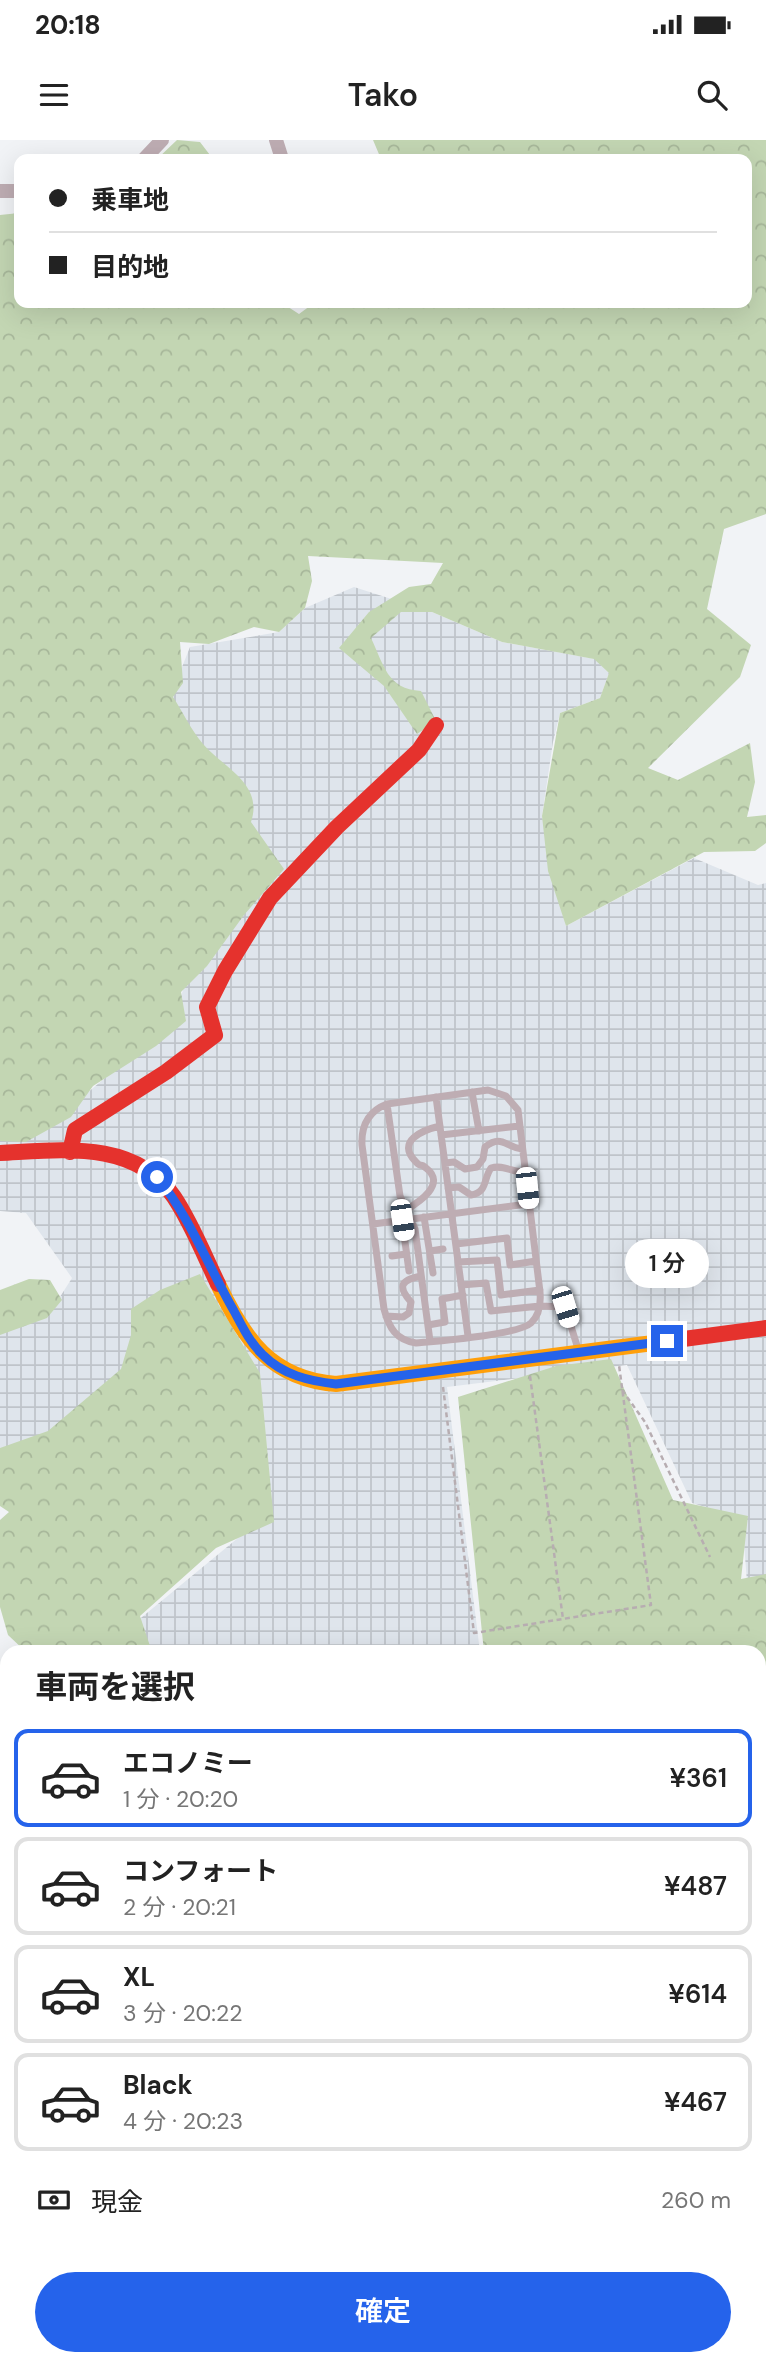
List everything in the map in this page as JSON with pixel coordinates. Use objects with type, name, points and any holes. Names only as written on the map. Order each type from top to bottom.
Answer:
[{"type":"street","points":[[149,154],[162,140]]},
{"type":"street","points":[[70,1152],[75,1130],[166,1072],[215,1035],[207,1007],[225,971],[270,898],[337,827],[419,750],[436,725]]},
{"type":"street","points":[[0,1153],[98,1152],[121,1157],[157,1177],[186,1217],[248,1337],[262,1355],[277,1366],[312,1382],[336,1384],[766,1328]]},
{"type":"lane","points":[[495,1091],[506,1096],[518,1110],[540,1306],[534,1320],[522,1328],[416,1343],[401,1339],[391,1330],[386,1316],[362,1138],[368,1117],[378,1107],[436,1097],[495,1091]]},
{"type":"lane","points":[[472,1092],[479,1131]]},
{"type":"lane","points":[[436,1097],[468,1336]]},
{"type":"lane","points":[[387,1104],[398,1186],[412,1219],[430,1341]]},
{"type":"lane","points":[[406,1210],[426,1197],[433,1187],[427,1168],[417,1164],[411,1154],[410,1145],[421,1130],[479,1131],[519,1126]]},
{"type":"lane","points":[[445,1163],[454,1163],[465,1169],[477,1167],[483,1159],[485,1147],[495,1140],[500,1140],[512,1148],[522,1149]]},
{"type":"lane","points":[[448,1188],[459,1187],[465,1192],[476,1194],[485,1187],[487,1173],[491,1168],[505,1167],[515,1172],[525,1172]]},
{"type":"lane","points":[[373,1224],[528,1204]]},
{"type":"lane","points":[[424,1217],[433,1272]]},
{"type":"lane","points":[[402,1220],[408,1271]]},
{"type":"lane","points":[[456,1244],[507,1238],[510,1265],[536,1261]]},
{"type":"lane","points":[[430,1251],[443,1249]]},
{"type":"lane","points":[[392,1256],[406,1254]]},
{"type":"lane","points":[[458,1262],[497,1260],[501,1295],[540,1290]]},
{"type":"lane","points":[[386,1316],[403,1317],[409,1313],[411,1302],[403,1293],[402,1287],[410,1278],[421,1276]]},
{"type":"lane","points":[[461,1285],[486,1283],[491,1311],[540,1306],[565,1307],[579,1353]]},
{"type":"lane","points":[[428,1325],[445,1322],[442,1299],[463,1295]]},
{"type":"path","points":[[441,1369],[474,1633],[651,1605],[617,1348]]},
{"type":"path","points":[[528,1359],[563,1619]]},
{"type":"path","points":[[621,1389],[645,1422],[710,1557]]},
{"type":"shaded area","points":[[354,587],[432,612],[502,642],[595,659],[609,673],[600,698],[560,713],[553,742],[542,816],[566,926],[694,858],[758,885],[766,883],[766,1579],[747,1582],[742,1518],[692,1503],[627,1365],[447,1387],[479,1645],[144,1645],[136,1622],[261,1519],[129,1381],[52,1443],[0,1456],[0,1331],[51,1311],[72,1278],[26,1213],[0,1211],[0,1131],[56,1119],[172,1022],[189,973],[168,702],[190,647],[279,632],[305,608]]},
{"type":"green space","points":[[177,140],[200,142],[209,154],[162,154]]},
{"type":"green space","points":[[373,140],[766,140],[766,514],[724,529],[707,609],[751,645],[740,677],[648,768],[678,780],[750,743],[755,782],[747,817],[766,815],[766,843],[755,851],[704,852],[566,926],[548,871],[542,816],[560,713],[600,698],[609,673],[594,659],[502,642],[432,612],[401,612],[371,638],[388,674],[401,686],[421,691],[436,721],[417,734],[384,686],[339,648],[369,612],[409,587],[431,584],[443,563],[308,556],[312,581],[305,608],[279,632],[254,627],[209,644],[180,642],[183,683],[173,697],[203,744],[247,787],[254,809],[251,822],[284,869],[244,915],[207,966],[181,992],[186,1021],[156,1046],[93,1086],[71,1117],[26,1142],[0,1141],[0,215],[14,214],[14,308],[290,308],[299,314],[307,308],[752,308],[752,154],[379,154]]},
{"type":"green space","points":[[200,1274],[260,1373],[274,1522],[216,1548],[140,1616],[150,1645],[19,1645],[8,1635],[0,1607],[0,1520],[9,1512],[0,1506],[0,1448],[48,1431],[121,1369],[131,1335],[131,1309],[160,1290]]},
{"type":"green space","points":[[29,1279],[50,1280],[62,1300],[47,1318],[0,1335],[0,1290]]},
{"type":"green space","points":[[611,1359],[673,1500],[748,1516],[741,1579],[766,1574],[766,1645],[483,1645],[458,1397],[556,1366]]},
{"type":"traffic: slow","points":[[218,1284],[238,1322],[262,1353],[277,1365],[313,1381],[336,1384],[661,1342]]},
{"type":"traffic: jam","points":[[70,1152],[75,1130],[166,1072],[215,1035],[207,1007],[225,971],[270,898],[337,827],[419,750],[436,725]]},
{"type":"traffic: jam","points":[[0,1153],[72,1150],[118,1157],[139,1165],[158,1178],[174,1197],[218,1284]]},
{"type":"traffic: jam","points":[[661,1342],[766,1328]]},
{"type":"route","points":[[157,1177],[186,1217],[248,1337],[262,1355],[277,1366],[312,1382],[336,1384],[667,1341]]}]
